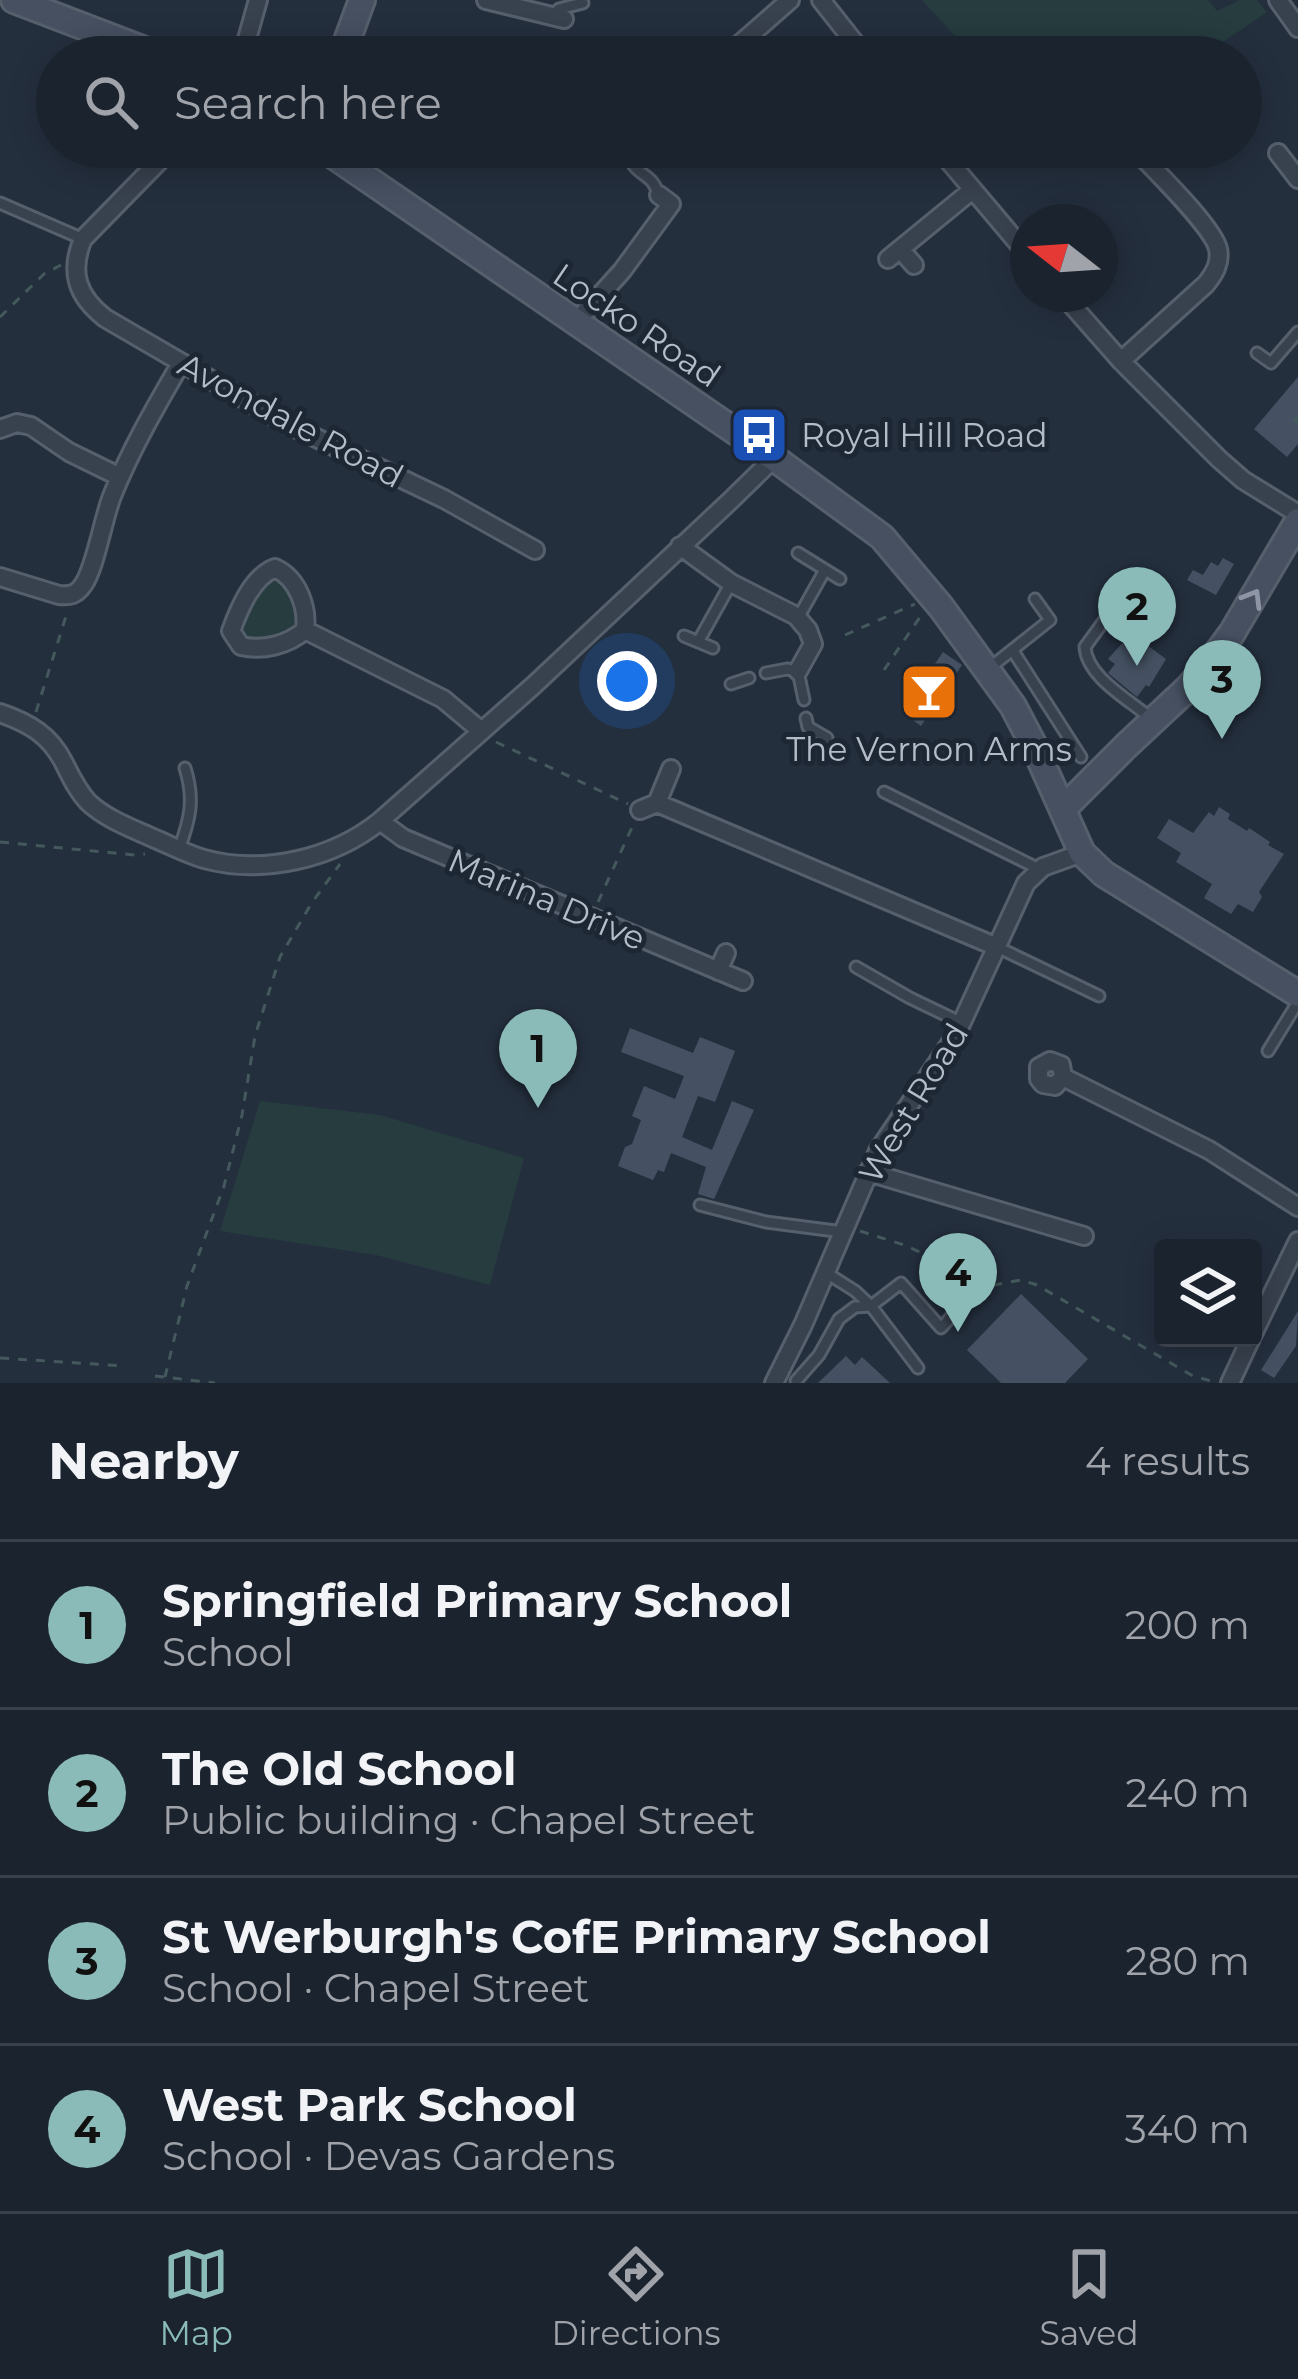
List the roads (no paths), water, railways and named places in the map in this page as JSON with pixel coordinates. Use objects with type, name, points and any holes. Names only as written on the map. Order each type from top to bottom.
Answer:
[{"type":"street","points":[[14,0],[108,36]]},
{"type":"street","points":[[248,36],[258,0]]},
{"type":"street","points":[[348,36],[362,0]]},
{"type":"street","points":[[486,0],[558,18]]},
{"type":"street","points":[[751,36],[790,0]]},
{"type":"street","points":[[821,0],[849,36]]},
{"type":"street","points":[[1278,0],[1298,28]]},
{"type":"street","points":[[83,239],[152,168]]},
{"type":"street","name":"Locko Road","points":[[350,168],[882,537],[933,598],[1024,724],[1082,853]]},
{"type":"street","points":[[954,168],[1010,234]]},
{"type":"street","points":[[1121,361],[1206,284],[1218,261],[1218,249],[1207,230],[1152,168]]},
{"type":"street","points":[[914,265],[894,254],[971,190]]},
{"type":"street","points":[[575,323],[622,271],[671,204],[658,196]]},
{"type":"street","name":"Avondale Road","points":[[83,239],[75,265],[80,290],[93,308],[285,424],[444,499],[535,550]]},
{"type":"street","points":[[1063,809],[1187,689],[1222,647],[1295,531],[1121,361],[1078,312]]},
{"type":"street","points":[[0,577],[64,596],[73,594],[86,580],[120,477],[181,363]]},
{"type":"street","points":[[0,429],[17,423],[32,426],[69,452],[120,477]]},
{"type":"street","points":[[0,713],[31,725],[55,747],[90,803],[158,840],[221,862],[268,864],[324,852],[380,821],[533,685],[773,458]]},
{"type":"street","points":[[680,546],[730,583],[798,618],[813,644],[798,671]]},
{"type":"street","points":[[275,568],[295,585],[305,615],[304,630],[280,644],[253,649],[241,646],[231,632],[259,578],[275,568]]},
{"type":"street","points":[[304,630],[443,699],[480,730]]},
{"type":"street","points":[[813,644],[840,640]]},
{"type":"street","points":[[670,769],[648,806],[997,947]]},
{"type":"street","name":"Marina Drive","points":[[380,821],[396,836],[742,981]]},
{"type":"street","points":[[1040,869],[1082,853],[1104,874],[1298,998]]},
{"type":"street","name":"West Road","points":[[774,1383],[868,1172],[888,1134],[942,1060],[1026,883],[1040,869]]},
{"type":"street","points":[[718,971],[726,952]]},
{"type":"street","points":[[1063,1077],[1209,1150],[1298,1207]]},
{"type":"street","points":[[868,1172],[1084,1237]]},
{"type":"street","points":[[1056,1252],[1062,1230]]},
{"type":"street","points":[[1262,1315],[1298,1241]]},
{"type":"street","points":[[1230,1383],[1247,1347]]},
{"type":"lane","points":[[558,18],[560,9],[583,3]]},
{"type":"lane","points":[[634,168],[652,180],[658,196]]},
{"type":"lane","points":[[0,203],[83,239]]},
{"type":"lane","points":[[1257,353],[1270,363],[1298,332]]},
{"type":"lane","points":[[798,554],[840,579]]},
{"type":"lane","points":[[798,618],[824,570]]},
{"type":"lane","points":[[1132,581],[1085,652],[1100,675],[1154,720]]},
{"type":"lane","points":[[698,642],[730,583]]},
{"type":"lane","points":[[987,670],[1050,620],[1035,599]]},
{"type":"lane","points":[[684,636],[713,648]]},
{"type":"lane","points":[[1013,651],[1081,757]]},
{"type":"lane","points":[[766,673],[798,671],[804,700]]},
{"type":"lane","points":[[731,684],[748,678]]},
{"type":"lane","points":[[806,718],[808,727],[827,738]]},
{"type":"lane","points":[[179,849],[191,808],[185,768]]},
{"type":"lane","points":[[884,793],[1040,869]]},
{"type":"lane","points":[[997,947],[1099,995]]},
{"type":"lane","points":[[856,967],[962,1023]]},
{"type":"lane","points":[[1268,1051],[1298,998]]},
{"type":"lane","points":[[700,1205],[766,1222],[844,1229]]},
{"type":"lane","points":[[825,1272],[871,1306],[918,1368]]},
{"type":"lane","points":[[796,1382],[819,1355],[839,1319],[855,1307],[871,1306],[901,1283],[941,1328],[970,1296]]},
{"type":"place","name":"Royal Hill Road","points":[[759,435]]},
{"type":"place","name":"The Old School","points":[[1137,666]]},
{"type":"place","name":"The Vernon Arms","points":[[929,692]]},
{"type":"place","name":"St Werburgh's CofE Primary School","points":[[1222,739]]},
{"type":"place","name":"Springfield Primary School","points":[[538,1108]]},
{"type":"place","name":"West Park School","points":[[958,1332]]}]
